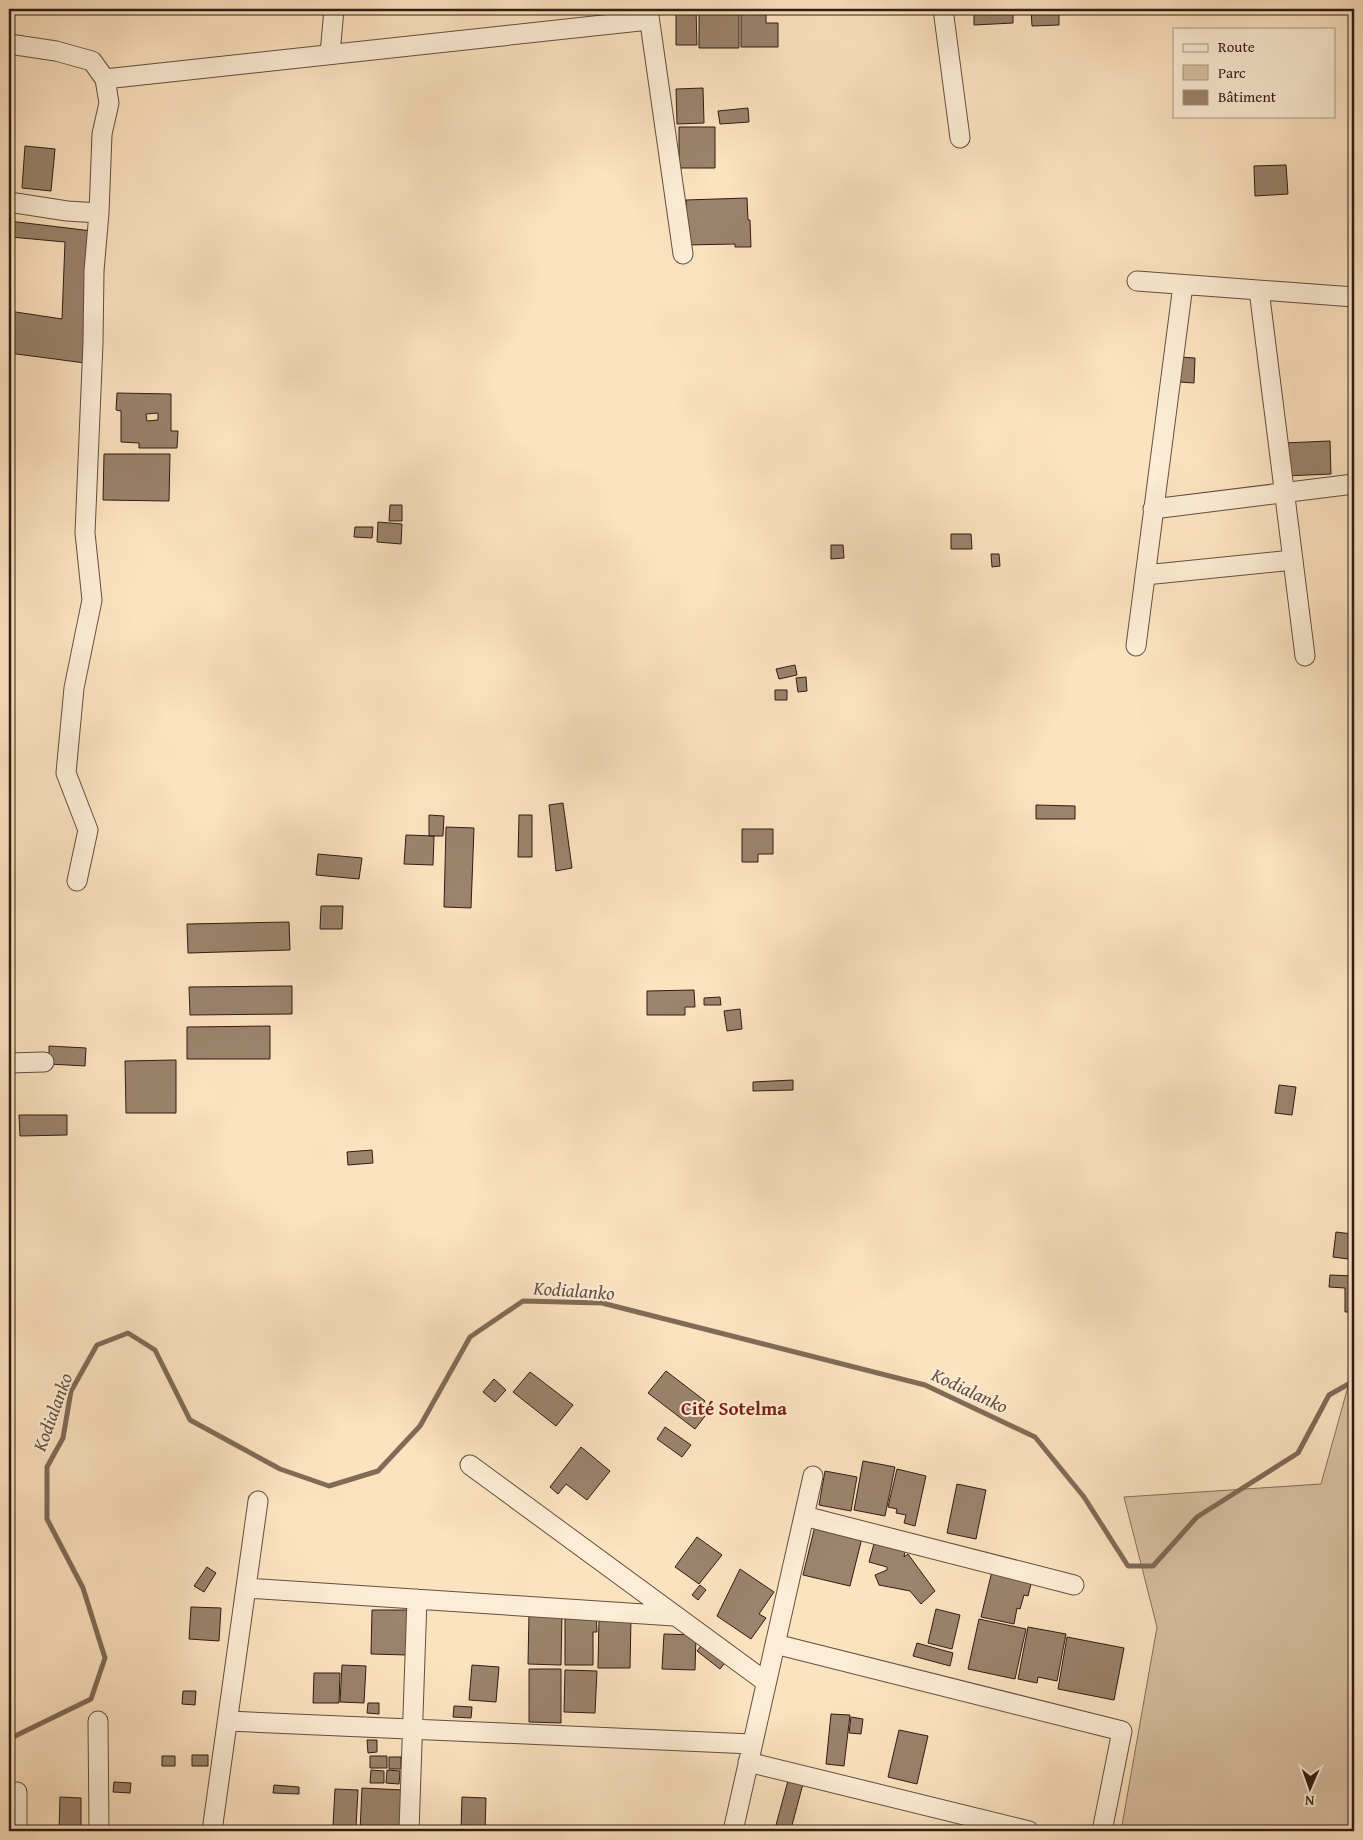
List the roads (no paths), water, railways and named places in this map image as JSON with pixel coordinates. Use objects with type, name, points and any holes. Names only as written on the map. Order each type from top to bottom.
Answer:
[{"type":"street","points":[[330,54],[334,9]]},
{"type":"street","points":[[943,9],[960,138]]},
{"type":"street","points":[[105,78],[330,54],[649,15],[682,254]]},
{"type":"street","points":[[9,44],[56,52],[92,61],[105,78],[109,103],[102,134],[99,214],[94,271],[85,533],[92,600],[74,688],[66,773],[88,830],[77,881]]},
{"type":"street","points":[[9,202],[99,214]]},
{"type":"street","points":[[1137,282],[1354,296]]},
{"type":"street","points":[[1136,646],[1183,285]]},
{"type":"street","points":[[1259,290],[1306,656]]},
{"type":"street","points":[[1154,509],[1354,484]]},
{"type":"street","points":[[1145,575],[1293,560]]},
{"type":"street","points":[[9,1063],[44,1062]]},
{"type":"street","points":[[470,1465],[766,1682]]},
{"type":"street","points":[[733,1831],[813,1476]]},
{"type":"street","points":[[212,1831],[258,1501]]},
{"type":"street","points":[[804,1516],[1074,1585]]},
{"type":"street","points":[[246,1588],[674,1616]]},
{"type":"street","points":[[409,1831],[418,1599]]},
{"type":"street","points":[[775,1644],[1122,1731],[1102,1831]]},
{"type":"street","points":[[98,1721],[99,1831]]},
{"type":"street","points":[[228,1721],[752,1744]]},
{"type":"street","points":[[748,1762],[1030,1831]]},
{"type":"street","points":[[17,1792],[17,1831]]},
{"type":"waterway","name":"Kodialanko","points":[[9,1739],[91,1699],[105,1658],[83,1588],[47,1519],[47,1467],[63,1438],[71,1391],[97,1345],[128,1333],[155,1350],[190,1420],[280,1469],[329,1486],[378,1471],[420,1426],[470,1337],[523,1301],[602,1303],[925,1385],[1035,1437],[1084,1497],[1128,1566],[1153,1566],[1197,1517],[1298,1453],[1329,1395],[1354,1381]]},
{"type":"district","name":"Cité Sotelma","points":[[734,1408]]}]
